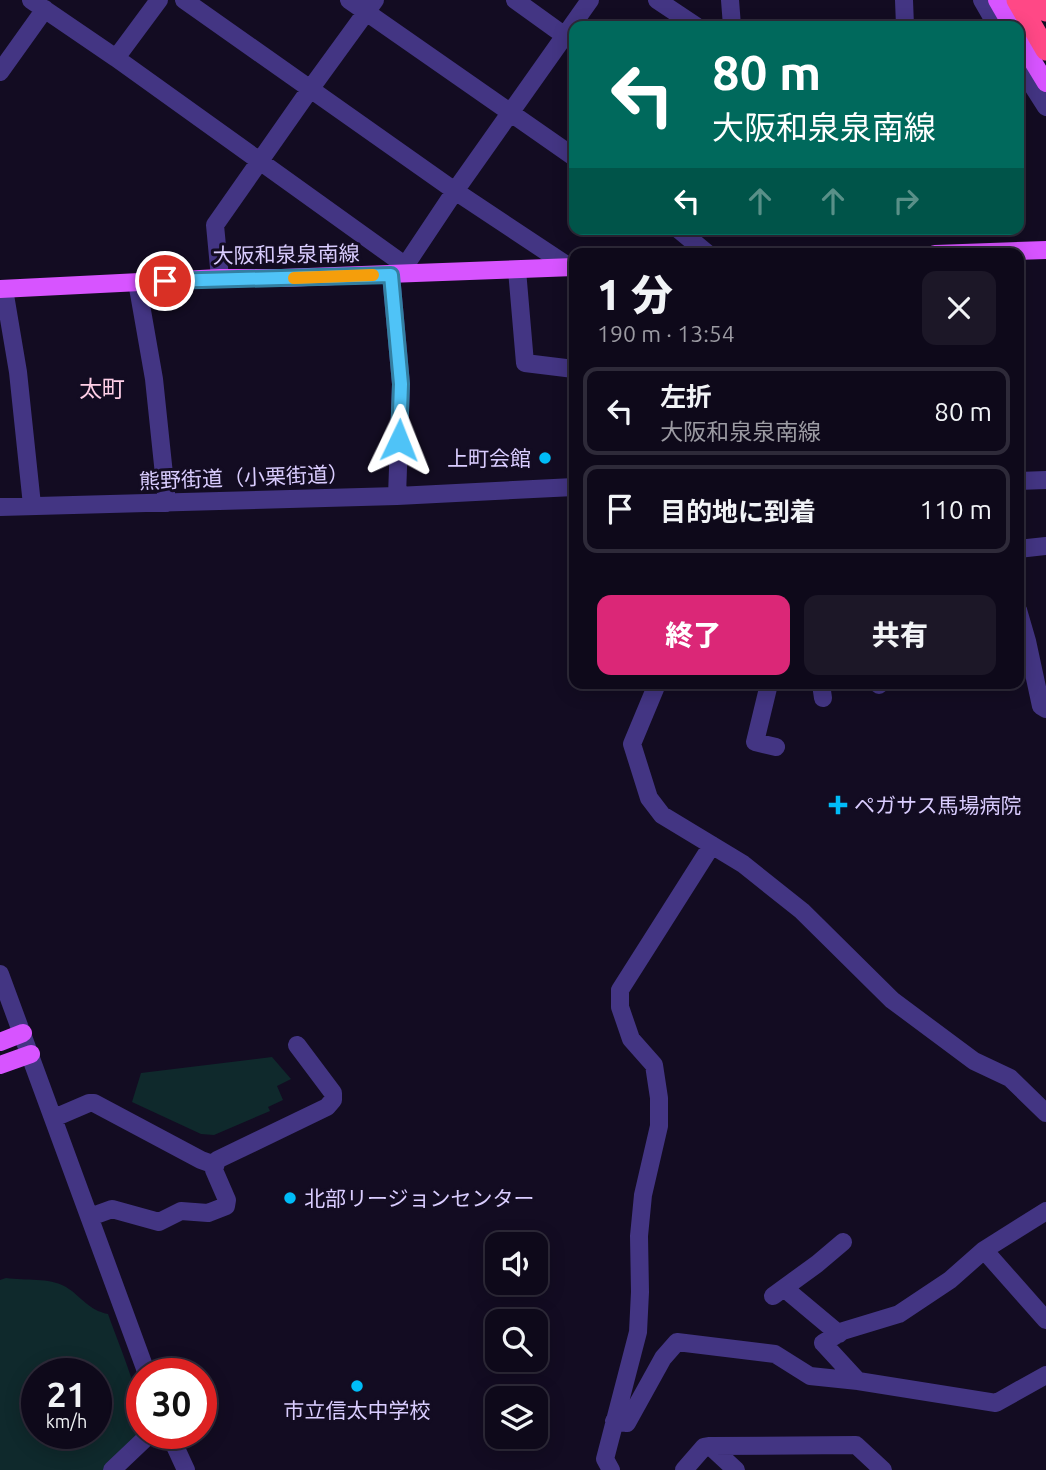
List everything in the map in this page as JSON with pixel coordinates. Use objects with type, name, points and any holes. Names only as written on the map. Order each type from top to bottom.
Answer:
[{"type":"highway","points":[[1017,0],[1046,50]]},
{"type":"highway","points":[[1039,0],[1046,11]]},
{"type":"main road","points":[[996,0],[1009,21]]},
{"type":"main road","points":[[1024,47],[1046,83]]},
{"type":"main road","points":[[1024,251],[1046,250]]},
{"type":"main road","name":"大阪和泉泉南線","points":[[2,289],[220,278],[569,267]]},
{"type":"main road","points":[[0,1042],[23,1033]]},
{"type":"main road","points":[[0,1065],[31,1054]]},
{"type":"street","points":[[116,58],[159,0]]},
{"type":"street","points":[[184,0],[455,191],[569,264]]},
{"type":"street","points":[[349,0],[370,6],[510,113],[569,153]]},
{"type":"street","points":[[396,274],[510,113],[569,39],[515,0]]},
{"type":"street","points":[[579,21],[590,0]]},
{"type":"street","points":[[657,0],[688,21]]},
{"type":"street","points":[[730,0],[732,21]]},
{"type":"street","points":[[904,0],[905,21]]},
{"type":"street","points":[[982,0],[994,21]]},
{"type":"street","points":[[0,72],[38,5],[399,261],[396,274],[401,384],[397,496]]},
{"type":"street","points":[[220,278],[215,225],[370,6]]},
{"type":"street","points":[[1024,72],[1046,107]]},
{"type":"street","points":[[685,235],[701,248]]},
{"type":"street","points":[[517,270],[525,363],[569,368]]},
{"type":"street","points":[[137,282],[154,379],[167,503]]},
{"type":"street","points":[[2,289],[18,372],[32,505]]},
{"type":"street","points":[[1024,481],[1046,480]]},
{"type":"street","name":"熊野街道（小栗街道）","points":[[0,507],[397,496],[569,487]]},
{"type":"street","points":[[1024,548],[1046,546]]},
{"type":"street","points":[[1024,630],[1041,706],[1046,709]]},
{"type":"street","points":[[655,689],[632,744],[649,798],[662,815],[743,864],[802,911],[892,1000],[974,1061],[1010,1078],[1044,1109]]},
{"type":"street","points":[[768,689],[755,742],[776,747]]},
{"type":"street","points":[[611,1470],[605,1459],[638,1332],[641,1209],[659,1126],[659,1098],[654,1065],[631,1039],[620,1007],[620,990],[712,845]]},
{"type":"street","points":[[0,974],[142,1358]]},
{"type":"street","points":[[90,1217],[112,1209],[159,1222],[181,1211],[208,1213],[226,1206],[227,1200],[215,1175],[217,1160],[327,1107],[333,1100],[333,1093],[297,1045]]},
{"type":"street","points":[[54,1118],[89,1103],[94,1104],[215,1165]]},
{"type":"street","points":[[858,1381],[823,1343],[839,1334],[899,1314],[950,1280],[984,1250],[1046,1211]]},
{"type":"street","points":[[839,1334],[778,1292],[843,1242]]},
{"type":"street","points":[[984,1250],[1046,1320]]},
{"type":"street","points":[[614,1421],[626,1423],[663,1358],[677,1342],[775,1354],[810,1376],[996,1403],[1046,1375]]},
{"type":"street","points":[[684,1470],[704,1447],[709,1446],[856,1445],[883,1470]]},
{"type":"street","points":[[709,1446],[736,1470]]},
{"type":"street","points":[[112,1470],[134,1449]]},
{"type":"street","points":[[176,1449],[186,1470]]},
{"type":"green space","points":[[272,1057],[291,1079],[277,1086],[283,1100],[268,1107],[270,1111],[214,1135],[201,1134],[132,1102],[141,1073]]},
{"type":"green space","points":[[0,1280],[37,1280],[59,1284],[95,1310],[108,1314],[126,1364],[126,1449],[103,1470],[0,1470]]},
{"type":"slow traffic","points":[[294,278],[373,275]]},
{"type":"place","name":"上町会館","points":[[545,458]]},
{"type":"place","name":"ペガサス馬場病院","points":[[838,805]]},
{"type":"place","name":"北部リージョンセンター","points":[[290,1198]]},
{"type":"place","name":"市立信太中学校","points":[[357,1386]]},
{"type":"district","name":"太町","points":[[102,388]]},
{"type":"route","points":[[165,281],[391,275],[401,384],[399,440]]}]
